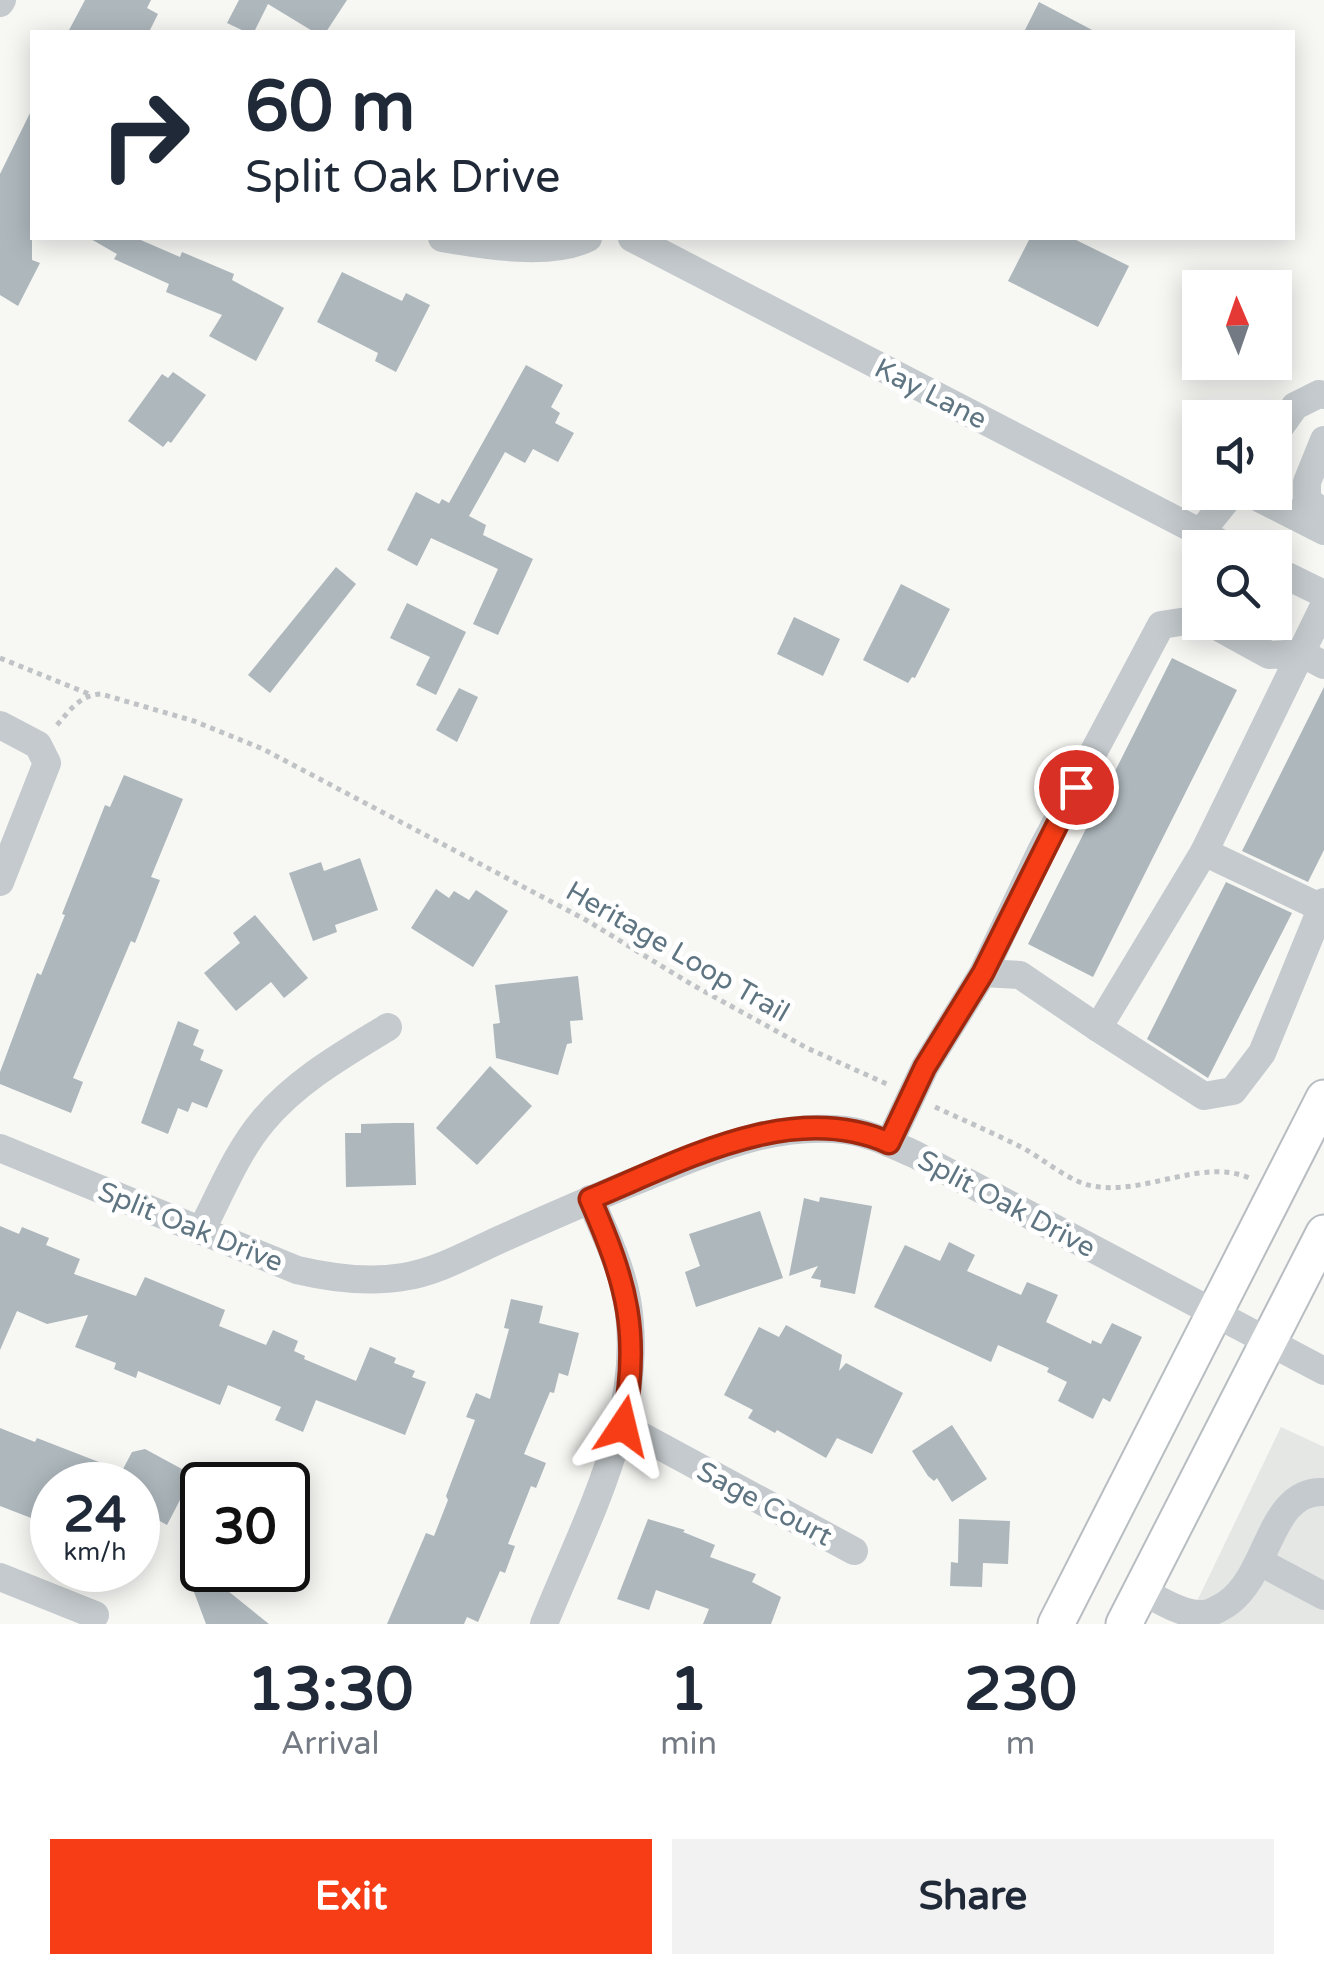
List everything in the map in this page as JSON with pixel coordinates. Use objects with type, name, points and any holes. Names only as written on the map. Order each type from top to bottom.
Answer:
[{"type":"main road","points":[[1056,1624],[1324,1098]]},
{"type":"main road","points":[[1124,1624],[1324,1233]]},
{"type":"street","points":[[459,240],[517,247],[583,240]]},
{"type":"street","name":"Kay Lane","points":[[636,240],[1194,530]]},
{"type":"street","points":[[1292,410],[1318,394],[1324,395]]},
{"type":"street","points":[[1324,440],[1307,482],[1308,500],[1324,513]]},
{"type":"street","points":[[1202,530],[1219,510]]},
{"type":"street","points":[[1283,510],[1324,531]]},
{"type":"street","points":[[1292,578],[1324,594]]},
{"type":"street","points":[[1098,1028],[1204,852],[1312,659],[1324,606]]},
{"type":"street","points":[[889,1143],[925,1067],[983,973],[1041,851],[1161,625],[1182,622]]},
{"type":"street","points":[[1242,640],[1269,655],[1312,659]]},
{"type":"street","points":[[0,726],[38,745],[47,764],[0,882]]},
{"type":"street","points":[[983,973],[1020,975],[1204,1096],[1233,1091],[1262,1053],[1323,906],[1204,852]]},
{"type":"street","points":[[201,1231],[263,1121],[320,1070],[388,1026]]},
{"type":"street","name":"Split Oak Drive","points":[[0,1148],[314,1274],[402,1277],[435,1268],[728,1143],[821,1128],[849,1130],[889,1143],[1324,1371]]},
{"type":"street","points":[[544,1624],[623,1426],[632,1369],[627,1296],[590,1199]]},
{"type":"street","name":"Sage Court","points":[[623,1426],[854,1551]]},
{"type":"street","points":[[1142,1591],[1205,1620],[1241,1593],[1286,1506],[1300,1494],[1324,1492]]},
{"type":"street","points":[[1260,1562],[1324,1596]]},
{"type":"street","points":[[0,1577],[94,1614]]},
{"type":"path","name":"Heritage Loop Trail","points":[[0,658],[89,694],[194,721],[263,750],[586,920],[807,1048],[1020,1146],[1089,1186],[1126,1188],[1216,1170],[1240,1173],[1254,1180]]},
{"type":"path","points":[[38,745],[89,694]]},
{"type":"shaded area","points":[[1281,1427],[1324,1447],[1324,1624],[1186,1624]]},
{"type":"building","points":[[85,0],[151,0],[147,8],[158,14],[150,30],[69,30]]},
{"type":"building","points":[[239,0],[347,0],[327,30],[311,30],[268,4],[255,30],[242,30],[227,23]]},
{"type":"building","points":[[1039,2],[1092,30],[1025,30]]},
{"type":"building","points":[[30,113],[30,240],[32,260],[40,263],[18,306],[0,295],[0,174]]},
{"type":"building","points":[[92,240],[141,240],[180,257],[182,252],[234,274],[232,280],[284,308],[256,361],[209,336],[222,315],[166,292],[169,284],[114,259],[117,254]]},
{"type":"building","points":[[1029,240],[1076,240],[1129,266],[1098,327],[1008,281]]},
{"type":"building","points":[[342,272],[402,301],[406,293],[430,305],[396,372],[375,361],[378,353],[317,322]]},
{"type":"building","points":[[526,365],[563,385],[551,407],[560,413],[555,423],[574,433],[558,462],[533,449],[525,463],[505,452],[469,516],[486,525],[483,535],[533,559],[498,635],[473,624],[498,569],[431,538],[417,566],[387,550],[416,492],[439,504],[442,499],[449,503]]},
{"type":"building","points":[[173,372],[206,395],[171,443],[168,441],[163,447],[128,421],[162,374],[168,378]]},
{"type":"building","points":[[336,567],[356,584],[270,693],[248,675]]},
{"type":"building","points":[[901,584],[950,609],[915,678],[908,683],[863,660]]},
{"type":"building","points":[[407,603],[466,632],[436,695],[416,685],[430,657],[390,638]]},
{"type":"building","points":[[794,617],[840,639],[823,676],[777,654]]},
{"type":"building","points":[[1172,658],[1237,690],[1093,977],[1028,944]]},
{"type":"building","points":[[1324,687],[1324,850],[1308,882],[1242,851]]},
{"type":"building","points":[[459,688],[478,697],[457,742],[436,730]]},
{"type":"building","points":[[124,775],[183,799],[151,877],[160,880],[73,1078],[83,1082],[71,1113],[0,1084],[0,1072],[37,973],[41,975],[65,915],[62,914],[105,805],[110,807]]},
{"type":"building","points":[[360,858],[378,910],[335,925],[337,932],[313,941],[289,873],[321,862],[324,871]]},
{"type":"building","points":[[1226,882],[1292,913],[1208,1078],[1147,1039]]},
{"type":"building","points":[[436,889],[449,898],[454,891],[469,900],[476,890],[508,911],[473,967],[411,928]]},
{"type":"building","points":[[255,915],[308,978],[284,998],[271,982],[236,1011],[204,973],[240,943],[233,933]]},
{"type":"building","points":[[578,976],[583,1020],[570,1021],[572,1043],[567,1044],[558,1075],[496,1058],[493,1024],[500,1023],[495,985]]},
{"type":"building","points":[[178,1021],[199,1030],[193,1045],[204,1050],[200,1060],[223,1070],[207,1108],[192,1102],[188,1112],[178,1108],[168,1134],[141,1123]]},
{"type":"building","points":[[490,1066],[532,1106],[477,1165],[436,1128]]},
{"type":"building","points":[[414,1123],[416,1185],[346,1187],[345,1133],[361,1133],[361,1124]]},
{"type":"building","points":[[820,1197],[872,1206],[855,1294],[820,1287],[821,1280],[811,1278],[818,1266],[789,1276],[804,1198],[819,1202]]},
{"type":"building","points":[[760,1211],[783,1278],[696,1307],[685,1272],[700,1266],[689,1234]]},
{"type":"building","points":[[0,1226],[19,1234],[22,1227],[49,1238],[46,1245],[80,1259],[74,1274],[136,1296],[145,1277],[225,1310],[219,1326],[266,1345],[273,1330],[298,1341],[294,1351],[304,1359],[356,1381],[370,1347],[396,1358],[394,1363],[415,1371],[412,1377],[426,1382],[405,1435],[316,1400],[303,1432],[275,1420],[281,1407],[228,1385],[220,1405],[138,1371],[136,1378],[114,1369],[116,1363],[75,1347],[88,1315],[47,1324],[17,1311],[0,1350]]},
{"type":"building","points":[[949,1242],[975,1255],[967,1271],[1021,1295],[1027,1282],[1058,1295],[1046,1322],[1091,1344],[1092,1340],[1101,1344],[1112,1323],[1142,1337],[1110,1402],[1103,1398],[1093,1419],[1058,1401],[1067,1382],[1047,1372],[1049,1368],[998,1345],[991,1362],[874,1307],[905,1245],[940,1261]]},
{"type":"building","points":[[511,1299],[543,1306],[539,1323],[579,1333],[568,1376],[559,1373],[554,1393],[550,1392],[524,1454],[546,1463],[536,1488],[531,1486],[508,1544],[515,1546],[505,1573],[500,1571],[478,1622],[467,1617],[464,1624],[387,1624],[426,1533],[434,1536],[448,1500],[446,1496],[475,1420],[466,1417],[476,1393],[490,1399],[509,1329],[504,1328]]},
{"type":"building","points":[[786,1325],[842,1355],[839,1371],[846,1363],[903,1393],[872,1454],[837,1438],[826,1458],[748,1418],[753,1410],[724,1395],[759,1327],[779,1337]]},
{"type":"building","points":[[952,1425],[987,1479],[952,1502],[937,1478],[934,1481],[928,1476],[912,1451]]},
{"type":"building","points":[[0,1428],[99,1462],[30,1462],[30,1518],[0,1506]]},
{"type":"building","points":[[145,1449],[180,1468],[180,1500],[167,1525],[160,1521],[160,1462],[127,1462],[132,1452]]},
{"type":"building","points":[[648,1519],[685,1530],[715,1545],[710,1557],[756,1574],[752,1582],[781,1597],[771,1624],[703,1624],[709,1609],[656,1590],[649,1610],[617,1599]]},
{"type":"building","points":[[959,1519],[1010,1521],[1008,1564],[983,1563],[982,1587],[950,1586],[951,1562],[958,1563]]},
{"type":"building","points":[[194,1592],[229,1592],[269,1624],[206,1624]]},
{"type":"route","points":[[623,1426],[631,1382],[627,1296],[590,1199],[728,1143],[764,1135],[821,1128],[849,1130],[889,1143],[925,1067],[983,973],[1076,787]]}]
